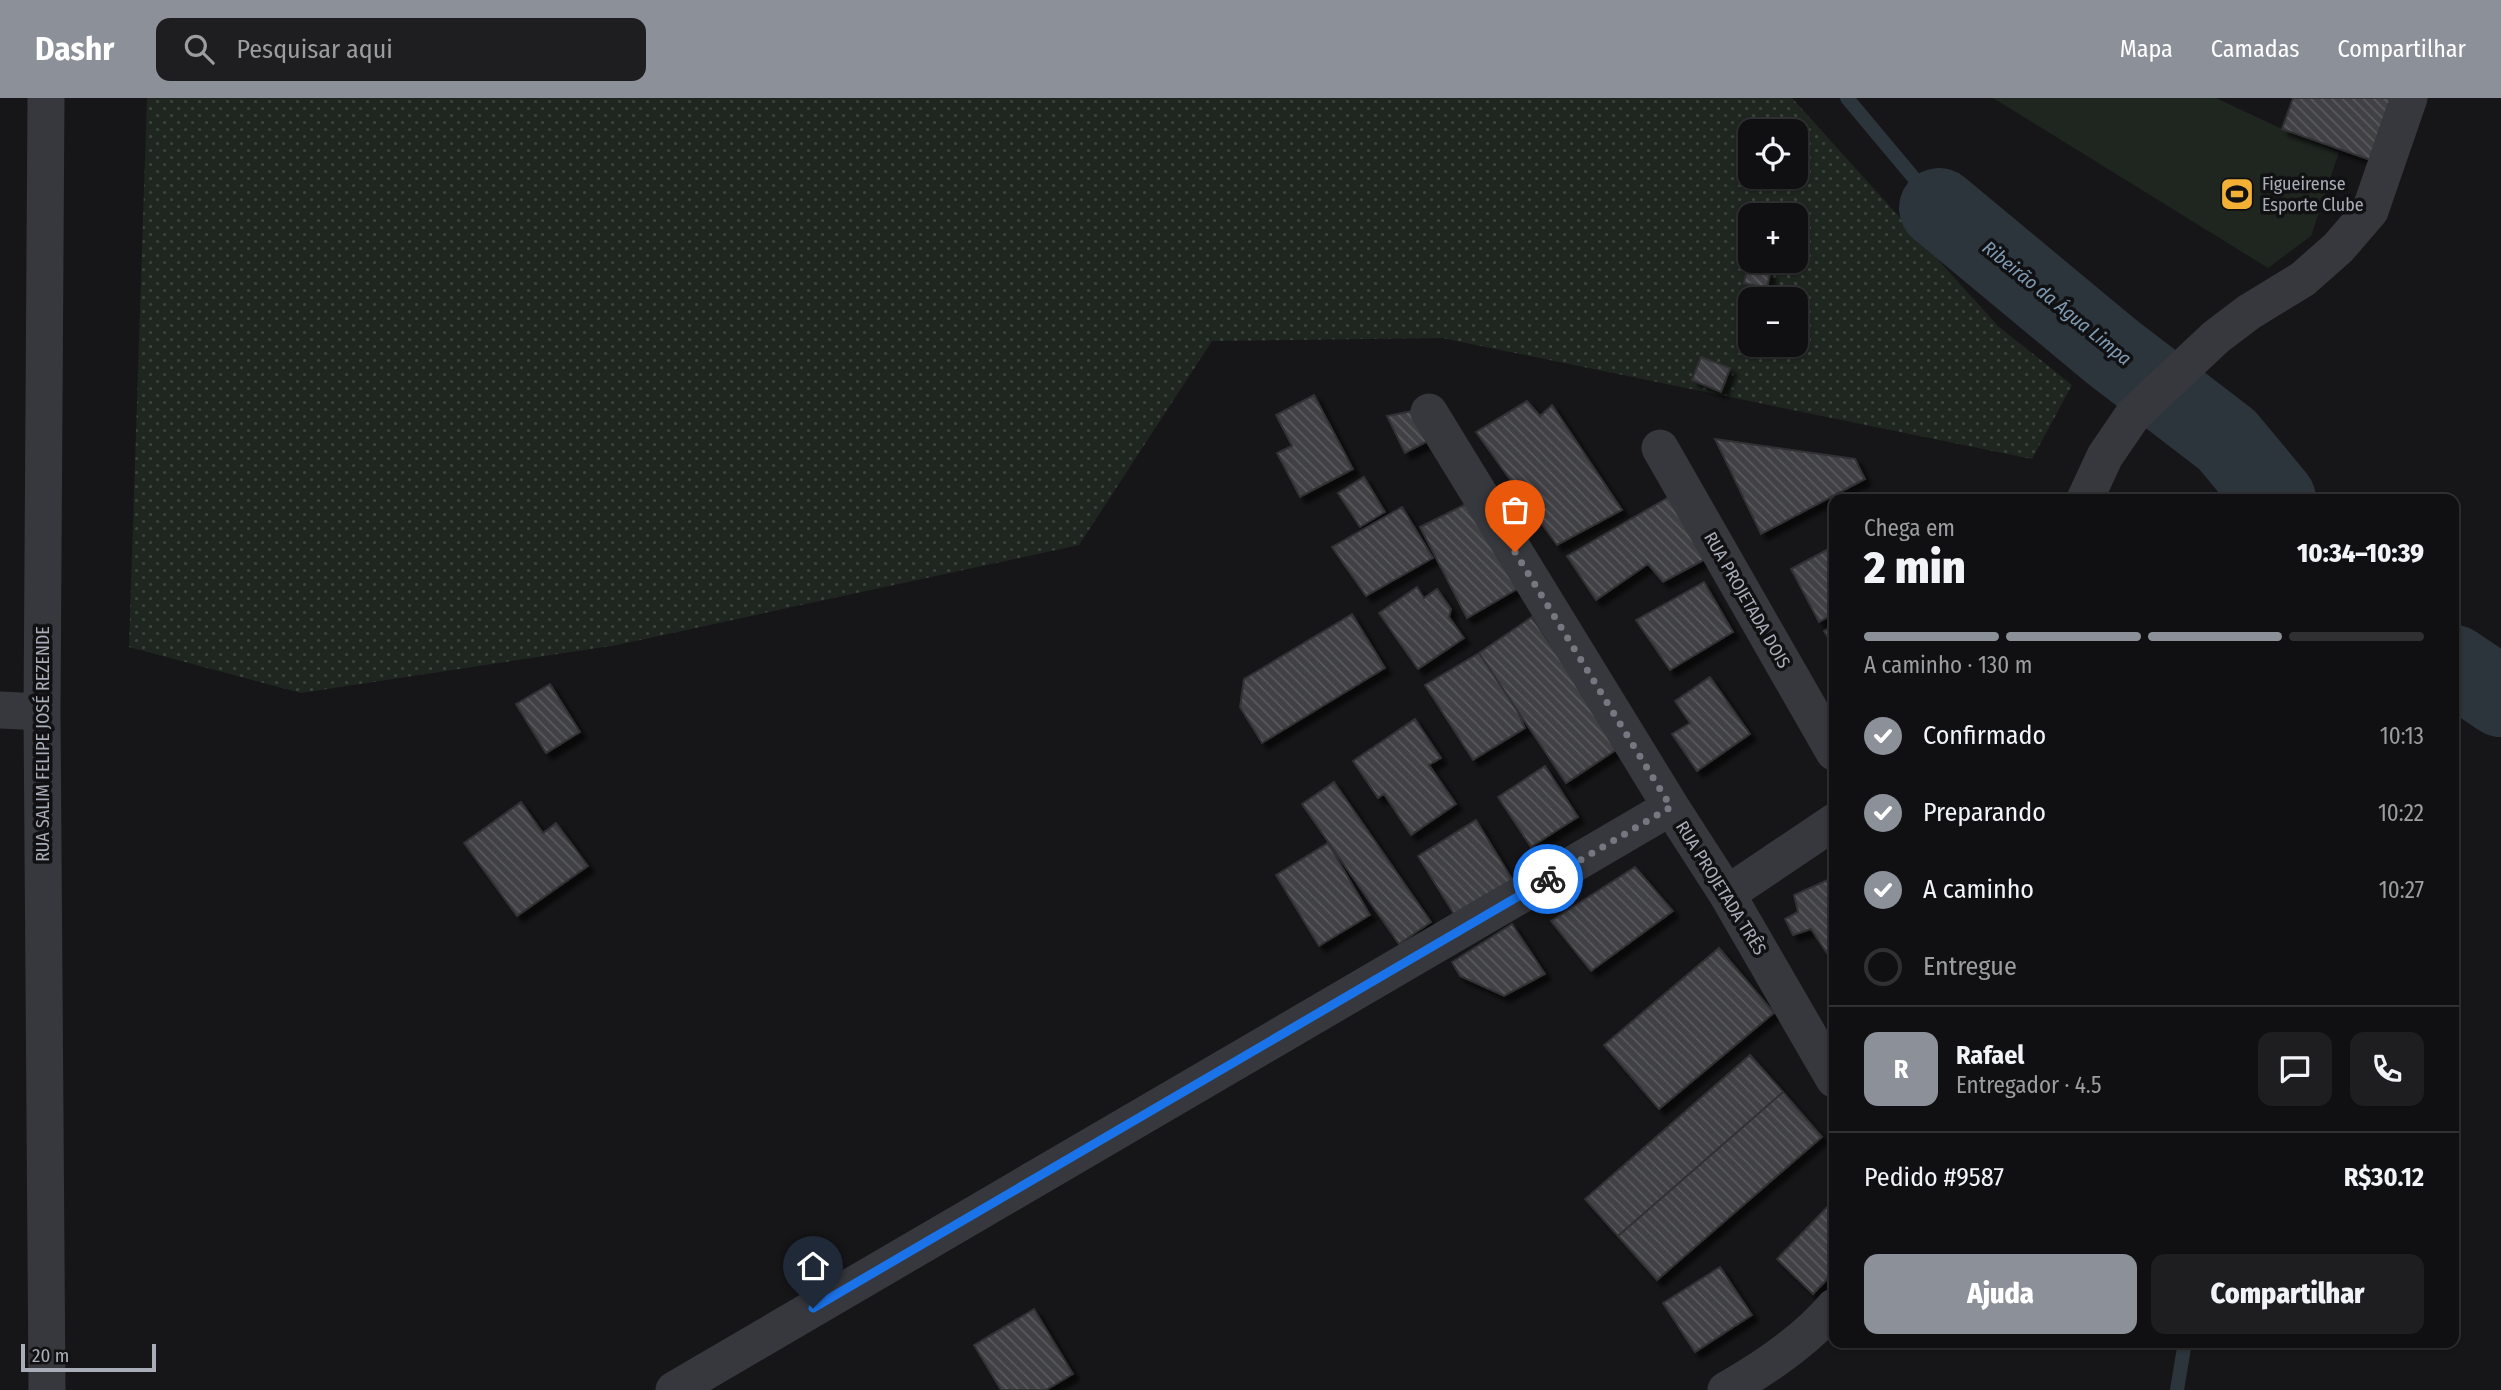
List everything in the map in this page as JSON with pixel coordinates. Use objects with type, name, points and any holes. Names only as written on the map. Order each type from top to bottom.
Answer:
[{"type":"street","name":"RUA SALIM FELIPE JOSÉ REZENDE","points":[[46,98],[42,712],[47,1390]]},
{"type":"street","points":[[2087,494],[2105,456],[2133,415],[2216,337],[2249,312],[2303,279],[2338,248],[2370,211],[2409,98]]},
{"type":"street","name":"RUA PROJETADA TRÊS","points":[[1430,412],[1727,894],[1829,1070]]},
{"type":"street","name":"RUA PROJETADA DOIS","points":[[1660,448],[1829,743]]},
{"type":"street","points":[[0,710],[42,712]]},
{"type":"street","points":[[674,1390],[1671,807]]},
{"type":"street","points":[[1727,894],[1829,825]]},
{"type":"street","points":[[1726,1390],[1747,1379],[1791,1347],[1829,1313]]},
{"type":"shaded area","points":[[147,98],[1792,98],[1998,326],[2072,385],[2032,459],[1442,338],[1212,341],[1079,545],[617,645],[301,693],[129,647]]},
{"type":"shaded area","name":"Figueirense Esporte Clube","points":[[1993,98],[2216,98],[2339,152],[2311,236],[2268,268]]},
{"type":"building","points":[[2293,98],[2399,98],[2376,162],[2282,129]]},
{"type":"building","points":[[1746,273],[1770,273],[1767,287],[1744,283]]},
{"type":"building","points":[[1701,357],[1730,368],[1721,392],[1692,380]]},
{"type":"building","points":[[1314,395],[1353,469],[1300,497],[1277,453],[1292,446],[1276,415]]},
{"type":"building","points":[[1527,401],[1540,416],[1552,405],[1622,510],[1557,545],[1476,432]]},
{"type":"building","points":[[1413,411],[1428,441],[1405,453],[1387,416]]},
{"type":"building","points":[[1715,439],[1855,459],[1865,479],[1837,494],[1829,494],[1829,498],[1761,534]]},
{"type":"building","points":[[1364,477],[1385,512],[1360,527],[1338,493]]},
{"type":"building","points":[[1674,494],[1711,556],[1663,582],[1648,564],[1596,600],[1567,556]]},
{"type":"building","points":[[1470,502],[1519,588],[1467,618],[1420,527]]},
{"type":"building","points":[[1402,507],[1433,558],[1366,596],[1332,547]]},
{"type":"building","points":[[1829,549],[1829,617],[1819,622],[1791,569]]},
{"type":"building","points":[[1704,582],[1733,632],[1670,670],[1636,620]]},
{"type":"building","points":[[1417,587],[1424,598],[1437,589],[1451,609],[1449,617],[1464,638],[1418,669],[1379,613]]},
{"type":"building","points":[[1352,614],[1385,668],[1262,743],[1240,707],[1244,679]]},
{"type":"building","points":[[1532,617],[1619,748],[1566,783],[1479,653]]},
{"type":"building","points":[[1479,653],[1518,712],[1525,728],[1473,760],[1425,685]]},
{"type":"building","points":[[1710,677],[1750,734],[1697,771],[1672,734],[1690,723],[1675,701]]},
{"type":"building","points":[[550,684],[580,732],[546,753],[516,704]]},
{"type":"building","points":[[1415,719],[1441,758],[1429,765],[1456,804],[1411,835],[1384,794],[1378,798],[1353,761]]},
{"type":"building","points":[[1545,766],[1578,817],[1531,847],[1498,797]]},
{"type":"building","points":[[1334,782],[1431,922],[1399,944],[1302,804]]},
{"type":"building","points":[[521,802],[543,833],[556,823],[588,866],[517,916],[464,843]]},
{"type":"building","points":[[1476,820],[1515,884],[1457,919],[1418,856]]},
{"type":"building","points":[[1328,843],[1370,915],[1319,946],[1276,875]]},
{"type":"building","points":[[1635,867],[1673,911],[1591,971],[1551,921]]},
{"type":"building","points":[[1829,879],[1829,956],[1811,929],[1793,935],[1785,919],[1798,912],[1794,895]]},
{"type":"building","points":[[1512,924],[1545,974],[1504,996],[1460,976],[1452,962]]},
{"type":"building","points":[[1719,948],[1774,1013],[1659,1109],[1604,1045]]},
{"type":"building","points":[[1750,1055],[1783,1092],[1618,1236],[1585,1199]]},
{"type":"building","points":[[1783,1092],[1822,1137],[1657,1280],[1618,1236]]},
{"type":"building","points":[[1829,1205],[1829,1277],[1813,1294],[1777,1259]]},
{"type":"building","points":[[1720,1267],[1752,1315],[1695,1352],[1663,1303]]},
{"type":"building","points":[[1034,1309],[1073,1374],[1046,1390],[1001,1390],[974,1345]]},
{"type":"waterway","name":"Ribeirão da Água Limpa","points":[[1847,98],[1939,208]]},
{"type":"waterway","name":"Ribeirão da Água Limpa","points":[[1939,208],[2111,351],[2227,440],[2272,494]]},
{"type":"waterway","name":"Ribeirão da Água Limpa","points":[[2459,668],[2501,697]]},
{"type":"waterway","points":[[2177,1390],[2184,1348]]},
{"type":"way so far","points":[[1515,552],[1671,807],[1548,879]]},
{"type":"place","name":"Figueirense Esporte Clube","points":[[2237,194]]},
{"type":"route","points":[[813,1308],[1548,879]]}]
